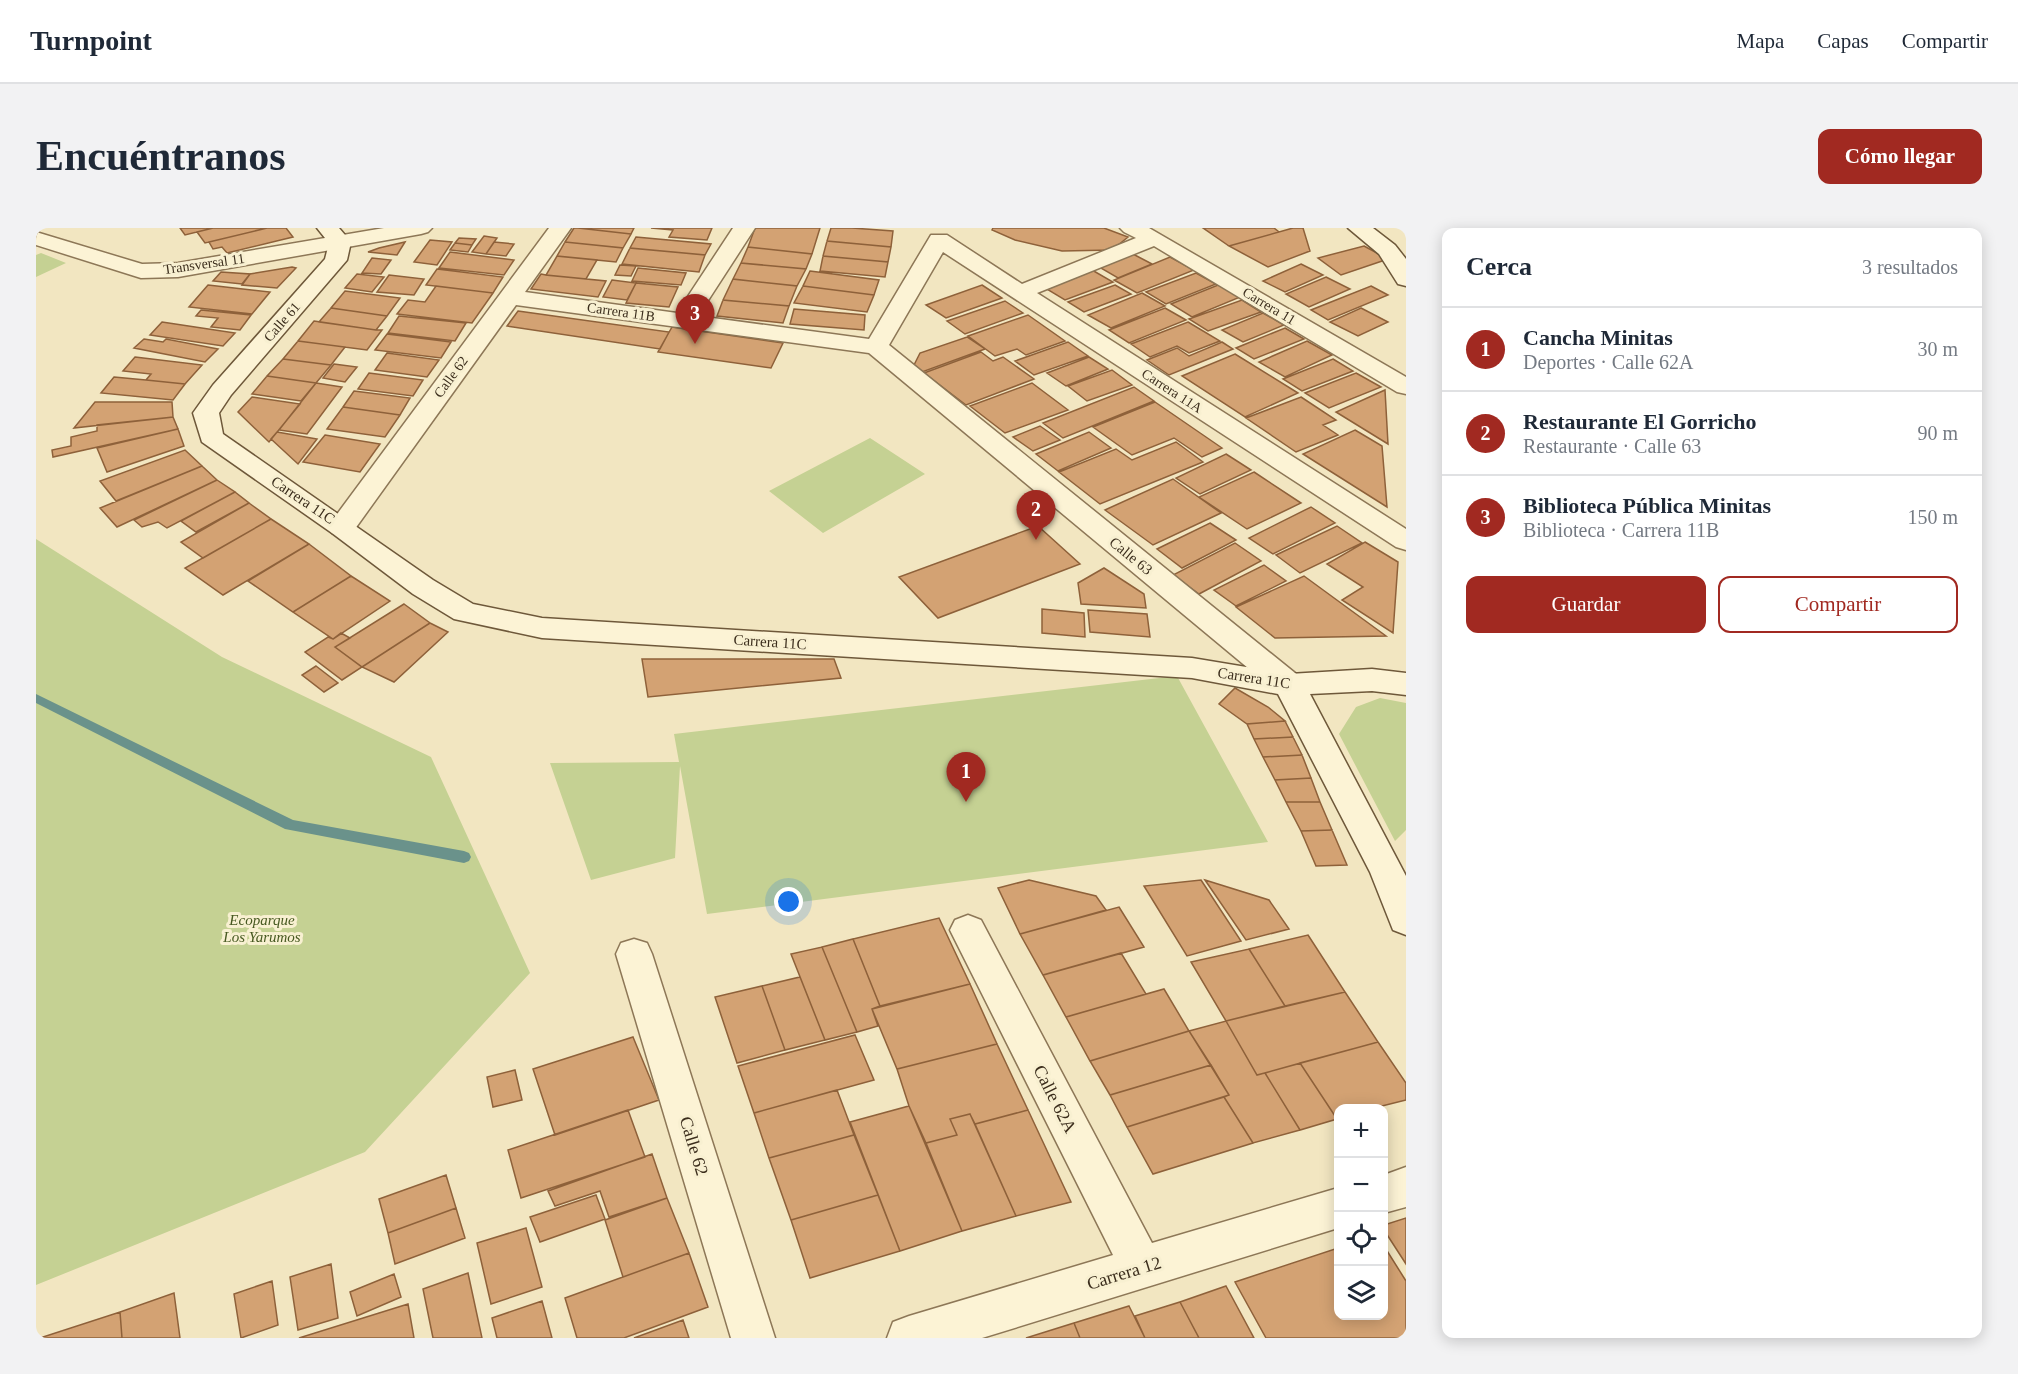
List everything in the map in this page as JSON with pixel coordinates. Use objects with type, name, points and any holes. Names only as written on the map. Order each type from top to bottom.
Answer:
[{"type":"street","points":[[334,235],[421,228]]},
{"type":"street","name":"Calle 62","points":[[342,526],[560,228]]},
{"type":"street","points":[[684,320],[744,228]]},
{"type":"street","name":"Carrera 11","points":[[1131,228],[1155,238],[1406,387]]},
{"type":"street","points":[[1359,228],[1382,242],[1401,266],[1406,279]]},
{"type":"street","points":[[876,347],[937,234]]},
{"type":"street","name":"Carrera 11A","points":[[937,234],[1018,292],[1406,541]]},
{"type":"street","name":"Transversal 11","points":[[37,239],[141,271],[178,270],[334,235]]},
{"type":"street","name":"Calle 61","points":[[206,414],[222,390],[336,260],[334,235]]},
{"type":"street","points":[[1018,292],[1155,238]]},
{"type":"street","name":"Carrera 11B","points":[[509,297],[876,347]]},
{"type":"street","name":"Calle 63","points":[[876,347],[1288,685],[1387,872],[1406,920]]},
{"type":"street","name":"Carrera 11C","points":[[206,414],[211,437],[342,526],[423,587],[464,612],[542,628],[1192,668],[1288,685],[1372,680],[1406,684]]},
{"type":"street","name":"Calle 62A","points":[[968,930],[1142,1268]]},
{"type":"street","name":"Calle 62","points":[[634,954],[753,1338]]},
{"type":"street","points":[[1388,1192],[1406,1187]]},
{"type":"street","name":"Carrera 12","points":[[909,1338],[1334,1209]]},
{"type":"green space","points":[[41,253],[66,263],[36,277],[36,255]]},
{"type":"green space","points":[[870,438],[925,474],[823,533],[769,491]]},
{"type":"green space","name":"Ecoparque Los Yarumos","points":[[36,539],[222,657],[431,757],[530,973],[365,1152],[36,1285]]},
{"type":"green space","points":[[1177,676],[1268,842],[707,914],[680,766],[675,858],[591,880],[550,763],[679,762],[674,734]]},
{"type":"green space","points":[[1380,698],[1406,703],[1406,830],[1395,841],[1339,734],[1356,707]]},
{"type":"building","points":[[180,228],[213,228],[185,235]]},
{"type":"building","points":[[213,228],[267,228],[205,243],[197,232]]},
{"type":"building","points":[[267,228],[286,228],[293,237],[227,253],[222,247],[213,249],[209,242]]},
{"type":"building","points":[[574,228],[631,234],[623,248],[565,242]]},
{"type":"building","points":[[578,228],[634,228],[631,234]]},
{"type":"building","points":[[651,228],[712,228],[707,240],[669,237],[673,230]]},
{"type":"building","points":[[755,228],[820,228],[812,254],[748,247]]},
{"type":"building","points":[[831,228],[893,231],[891,247],[827,241]]},
{"type":"building","points":[[993,228],[1104,228],[1128,237],[1112,250],[1062,251],[1015,240],[992,230]]},
{"type":"building","points":[[1203,228],[1274,228],[1279,232],[1229,246]]},
{"type":"building","points":[[1293,228],[1303,228],[1310,251],[1268,267],[1229,246]]},
{"type":"building","points":[[484,236],[497,238],[486,254],[472,252]]},
{"type":"building","points":[[636,237],[711,244],[705,255],[630,248]]},
{"type":"building","points":[[459,238],[476,239],[472,245],[455,243]]},
{"type":"building","points":[[430,240],[452,242],[437,265],[414,262]]},
{"type":"building","points":[[827,241],[891,247],[888,262],[823,256]]},
{"type":"building","points":[[405,242],[397,255],[368,252],[379,248]]},
{"type":"building","points":[[494,242],[514,244],[506,256],[486,254]]},
{"type":"building","points":[[565,242],[623,248],[616,262],[557,256]]},
{"type":"building","points":[[455,243],[472,245],[468,252],[450,250]]},
{"type":"building","points":[[1364,246],[1388,259],[1341,275],[1318,258]]},
{"type":"building","points":[[748,247],[812,254],[806,269],[741,263]]},
{"type":"building","points":[[630,248],[705,255],[699,272],[622,264]]},
{"type":"building","points":[[450,252],[514,260],[504,275],[439,268]]},
{"type":"building","points":[[1133,254],[1152,264],[1118,278],[1099,267]]},
{"type":"building","points":[[557,256],[597,260],[586,279],[546,275]]},
{"type":"building","points":[[823,256],[888,262],[885,277],[820,271]]},
{"type":"building","points":[[1170,257],[1194,270],[1137,293],[1114,280]]},
{"type":"building","points":[[372,258],[391,260],[381,274],[362,273]]},
{"type":"building","points":[[741,263],[806,269],[797,286],[733,279]]},
{"type":"building","points":[[1301,264],[1323,275],[1285,292],[1263,281]]},
{"type":"building","points":[[620,265],[636,266],[631,276],[615,275]]},
{"type":"building","points":[[296,268],[277,288],[242,285],[250,274]]},
{"type":"building","points":[[638,268],[686,273],[681,285],[632,281]]},
{"type":"building","points":[[437,269],[503,277],[493,293],[426,285]]},
{"type":"building","points":[[1092,270],[1113,282],[1065,300],[1045,288]]},
{"type":"building","points":[[810,271],[879,280],[874,295],[803,286]]},
{"type":"building","points":[[221,272],[250,274],[242,284],[213,281]]},
{"type":"building","points":[[1196,273],[1216,284],[1166,304],[1146,292]]},
{"type":"building","points":[[357,274],[384,277],[372,292],[345,288]]},
{"type":"building","points":[[541,274],[606,281],[598,297],[531,289]]},
{"type":"building","points":[[389,275],[424,279],[414,295],[377,292]]},
{"type":"building","points":[[1326,277],[1350,289],[1309,307],[1286,294]]},
{"type":"building","points":[[733,279],[797,286],[789,306],[723,300]]},
{"type":"building","points":[[612,280],[636,283],[627,300],[603,297]]},
{"type":"building","points":[[636,283],[678,287],[669,307],[626,303]]},
{"type":"building","points":[[1223,283],[1245,295],[1192,317],[1171,304]]},
{"type":"building","points":[[208,285],[270,292],[252,314],[189,307]]},
{"type":"building","points":[[982,285],[1002,298],[946,318],[926,305]]},
{"type":"building","points":[[1115,285],[1131,294],[1084,312],[1068,302]]},
{"type":"building","points":[[436,286],[493,293],[472,323],[397,314],[408,300],[425,302]]},
{"type":"building","points":[[803,286],[874,295],[867,312],[794,303]]},
{"type":"building","points":[[1371,286],[1388,295],[1328,320],[1311,310]]},
{"type":"building","points":[[345,291],[400,298],[387,316],[331,308]]},
{"type":"building","points":[[1142,293],[1165,306],[1111,328],[1088,315]]},
{"type":"building","points":[[723,300],[789,306],[783,323],[717,316]]},
{"type":"building","points":[[1242,300],[1261,312],[1208,331],[1189,319]]},
{"type":"building","points":[[1005,301],[1023,313],[965,334],[947,321]]},
{"type":"building","points":[[331,308],[387,316],[376,330],[319,322]]},
{"type":"building","points":[[1165,308],[1186,320],[1129,343],[1109,330]]},
{"type":"building","points":[[1361,308],[1388,322],[1358,336],[1330,322]]},
{"type":"building","points":[[794,309],[865,315],[864,330],[790,324]]},
{"type":"building","points":[[201,310],[251,315],[240,330],[211,327],[218,318],[196,316]]},
{"type":"building","points":[[518,311],[669,332],[660,349],[507,326]]},
{"type":"building","points":[[1263,313],[1284,325],[1243,342],[1222,330]]},
{"type":"building","points":[[1028,315],[1065,341],[1026,355],[1017,349],[995,356],[968,336]]},
{"type":"building","points":[[399,316],[466,323],[455,341],[388,333]]},
{"type":"building","points":[[314,321],[382,330],[367,350],[298,341]]},
{"type":"building","points":[[162,322],[235,333],[223,346],[150,335]]},
{"type":"building","points":[[1188,322],[1220,341],[1189,353],[1177,346],[1150,357],[1131,344]]},
{"type":"building","points":[[672,327],[783,343],[771,368],[658,352]]},
{"type":"building","points":[[1285,328],[1304,339],[1254,359],[1236,348]]},
{"type":"building","points":[[387,334],[451,342],[441,358],[375,350]]},
{"type":"building","points":[[967,337],[985,349],[922,372],[914,365],[920,353]]},
{"type":"building","points":[[144,339],[163,342],[166,339],[218,349],[205,362],[134,348]]},
{"type":"building","points":[[298,341],[345,347],[331,365],[283,359]]},
{"type":"building","points":[[1307,341],[1332,355],[1285,377],[1259,362]]},
{"type":"building","points":[[1068,342],[1088,356],[1034,375],[1015,361]]},
{"type":"building","points":[[1222,342],[1233,349],[1169,375],[1147,360],[1177,348],[1189,356]]},
{"type":"building","points":[[981,352],[993,361],[1003,357],[1034,379],[966,405],[924,373]]},
{"type":"building","points":[[387,353],[439,360],[427,377],[375,370]]},
{"type":"building","points":[[1235,354],[1298,393],[1245,417],[1182,376]]},
{"type":"building","points":[[135,357],[202,365],[185,384],[146,380],[151,374],[123,371]]},
{"type":"building","points":[[1089,357],[1108,369],[1066,386],[1047,373]]},
{"type":"building","points":[[283,359],[331,365],[316,383],[267,376]]},
{"type":"building","points":[[1333,359],[1353,371],[1302,391],[1283,379]]},
{"type":"building","points":[[334,364],[357,367],[345,382],[323,378]]},
{"type":"building","points":[[1112,370],[1132,385],[1087,401],[1068,386]]},
{"type":"building","points":[[369,373],[423,380],[413,396],[358,389]]},
{"type":"building","points":[[1356,373],[1381,387],[1329,408],[1305,393]]},
{"type":"building","points":[[267,376],[316,383],[301,401],[252,394]]},
{"type":"building","points":[[114,377],[185,384],[173,400],[101,393]]},
{"type":"building","points":[[316,383],[342,387],[307,434],[279,430]]},
{"type":"building","points":[[1032,383],[1068,410],[1005,433],[970,406]]},
{"type":"building","points":[[1134,387],[1154,401],[1063,438],[1043,423]]},
{"type":"building","points":[[1385,390],[1388,444],[1336,412]]},
{"type":"building","points":[[354,391],[410,398],[400,415],[343,407]]},
{"type":"building","points":[[252,397],[300,404],[269,442],[238,412]]},
{"type":"building","points":[[1301,397],[1336,420],[1323,425],[1338,435],[1296,452],[1246,418]]},
{"type":"building","points":[[95,402],[172,402],[173,417],[74,428]]},
{"type":"building","points":[[1155,402],[1222,448],[1202,457],[1174,438],[1132,455],[1093,427]]},
{"type":"building","points":[[343,407],[400,415],[385,437],[327,429]]},
{"type":"building","points":[[173,417],[178,429],[53,457],[52,450],[71,446],[71,437],[97,431],[97,425]]},
{"type":"building","points":[[1040,426],[1060,440],[1033,451],[1013,437]]},
{"type":"building","points":[[178,429],[184,446],[107,472],[97,448]]},
{"type":"building","points":[[1355,430],[1382,446],[1387,507],[1303,454]]},
{"type":"building","points":[[277,432],[317,439],[298,464],[271,439]]},
{"type":"building","points":[[1089,432],[1111,448],[1058,471],[1036,454]]},
{"type":"building","points":[[325,435],[380,444],[360,472],[303,462]]},
{"type":"building","points":[[1176,442],[1203,462],[1100,504],[1059,472],[1116,449],[1132,460]]},
{"type":"building","points":[[185,450],[202,466],[116,501],[100,481]]},
{"type":"building","points":[[1226,454],[1251,470],[1200,494],[1176,478]]},
{"type":"building","points":[[202,466],[217,480],[117,527],[100,508]]},
{"type":"building","points":[[1254,472],[1301,503],[1247,529],[1199,497]]},
{"type":"building","points":[[1173,479],[1221,513],[1153,545],[1105,510]]},
{"type":"building","points":[[217,480],[235,492],[167,528],[158,522],[142,527],[134,520]]},
{"type":"building","points":[[235,492],[249,503],[196,532],[181,521]]},
{"type":"building","points":[[249,503],[271,519],[203,558],[181,542]]},
{"type":"building","points":[[1311,507],[1335,523],[1273,554],[1249,538]]},
{"type":"building","points":[[271,519],[309,544],[223,595],[185,568]]},
{"type":"building","points":[[1210,523],[1236,540],[1182,568],[1157,549]]},
{"type":"building","points":[[1038,526],[1080,564],[938,618],[899,577]]},
{"type":"building","points":[[1337,526],[1362,543],[1300,573],[1276,555]]},
{"type":"building","points":[[1365,542],[1398,562],[1393,633],[1342,600],[1363,587],[1327,564]]},
{"type":"building","points":[[1235,543],[1261,561],[1199,594],[1173,575]]},
{"type":"building","points":[[309,544],[351,576],[293,612],[248,581]]},
{"type":"building","points":[[1264,565],[1286,581],[1236,606],[1214,590]]},
{"type":"building","points":[[1104,568],[1144,594],[1146,608],[1081,604],[1078,583]]},
{"type":"building","points":[[351,576],[390,601],[333,639],[293,612]]},
{"type":"building","points":[[1304,576],[1386,636],[1275,638],[1236,607]]},
{"type":"building","points":[[404,604],[430,623],[362,667],[335,647]]},
{"type":"building","points":[[1042,609],[1084,613],[1085,637],[1042,633]]},
{"type":"building","points":[[1088,610],[1147,614],[1150,637],[1090,632]]},
{"type":"building","points":[[430,623],[448,632],[394,682],[362,667]]},
{"type":"building","points":[[341,633],[350,638],[335,647],[362,667],[342,680],[305,652],[328,637],[333,639]]},
{"type":"building","points":[[642,659],[834,659],[841,678],[648,697]]},
{"type":"building","points":[[316,666],[338,683],[324,692],[302,675]]},
{"type":"building","points":[[1235,688],[1268,707],[1285,721],[1247,724],[1219,704]]},
{"type":"building","points":[[1285,721],[1293,737],[1254,739],[1247,724]]},
{"type":"building","points":[[1293,737],[1302,755],[1263,757],[1254,739]]},
{"type":"building","points":[[1302,755],[1311,778],[1275,780],[1263,757]]},
{"type":"building","points":[[1311,778],[1320,802],[1286,802],[1275,780]]},
{"type":"building","points":[[1286,802],[1320,802],[1332,830],[1301,831]]},
{"type":"building","points":[[1332,830],[1347,865],[1316,866],[1301,831]]},
{"type":"building","points":[[1029,880],[1096,896],[1106,910],[1020,934],[998,888]]},
{"type":"building","points":[[1201,880],[1241,941],[1187,956],[1144,886]]},
{"type":"building","points":[[1205,880],[1269,900],[1289,929],[1246,940]]},
{"type":"building","points":[[1119,907],[1144,947],[1043,975],[1020,934]]},
{"type":"building","points":[[939,918],[970,984],[880,1006],[853,939]]},
{"type":"building","points":[[1308,935],[1345,992],[1285,1006],[1249,949]]},
{"type":"building","points":[[853,939],[880,1006],[872,1009],[878,1026],[857,1032],[822,947]]},
{"type":"building","points":[[822,947],[857,1032],[825,1040],[791,954]]},
{"type":"building","points":[[1249,949],[1285,1006],[1226,1021],[1191,962]]},
{"type":"building","points":[[1121,953],[1146,994],[1066,1017],[1043,975]]},
{"type":"building","points":[[800,977],[825,1040],[785,1050],[762,986]]},
{"type":"building","points":[[970,984],[997,1044],[897,1069],[872,1009]]},
{"type":"building","points":[[762,986],[785,1050],[737,1063],[715,997]]},
{"type":"building","points":[[1164,989],[1189,1031],[1090,1061],[1066,1017]]},
{"type":"building","points":[[1345,992],[1378,1042],[1257,1075],[1226,1021]]},
{"type":"building","points":[[1226,1021],[1257,1075],[1265,1073],[1300,1130],[1253,1143],[1224,1097],[1229,1095],[1189,1031]]},
{"type":"building","points":[[1189,1031],[1211,1065],[1110,1095],[1090,1061]]},
{"type":"building","points":[[855,1035],[874,1080],[754,1113],[738,1066]]},
{"type":"building","points":[[633,1037],[659,1100],[555,1135],[533,1069]]},
{"type":"building","points":[[1378,1042],[1406,1083],[1406,1100],[1388,1104],[1334,1104],[1334,1114],[1300,1063]]},
{"type":"building","points":[[997,1044],[1028,1110],[975,1124],[970,1114],[950,1119],[957,1135],[926,1143],[909,1106],[897,1069]]},
{"type":"building","points":[[1300,1063],[1334,1114],[1334,1120],[1300,1130],[1265,1073]]},
{"type":"building","points":[[1211,1065],[1229,1095],[1127,1127],[1110,1095]]},
{"type":"building","points":[[515,1070],[522,1100],[493,1107],[487,1077]]},
{"type":"building","points":[[837,1090],[854,1135],[769,1158],[754,1113]]},
{"type":"building","points":[[1224,1097],[1253,1143],[1153,1174],[1127,1127]]},
{"type":"building","points":[[909,1106],[962,1231],[900,1251],[850,1122]]},
{"type":"building","points":[[628,1110],[645,1157],[521,1198],[508,1150]]},
{"type":"building","points":[[1028,1110],[1071,1202],[1016,1216],[975,1124]]},
{"type":"building","points":[[970,1114],[1016,1216],[962,1231],[926,1143],[957,1135],[950,1119]]},
{"type":"building","points":[[854,1135],[878,1195],[791,1220],[769,1158]]},
{"type":"building","points":[[652,1154],[667,1198],[609,1217],[600,1191],[555,1206],[548,1191]]},
{"type":"building","points":[[446,1175],[456,1208],[388,1233],[379,1199]]},
{"type":"building","points":[[596,1195],[605,1219],[540,1242],[530,1217]]},
{"type":"building","points":[[878,1195],[900,1251],[810,1278],[791,1220]]},
{"type":"building","points":[[667,1198],[689,1253],[623,1277],[605,1220]]},
{"type":"building","points":[[456,1208],[465,1238],[395,1264],[388,1233]]},
{"type":"building","points":[[1406,1218],[1406,1264],[1388,1236],[1388,1224]]},
{"type":"building","points":[[526,1228],[542,1287],[491,1304],[477,1243]]},
{"type":"building","points":[[1334,1249],[1334,1320],[1388,1320],[1388,1252],[1406,1281],[1406,1338],[1266,1338],[1235,1282]]},
{"type":"building","points":[[689,1253],[708,1307],[624,1338],[577,1338],[565,1298]]},
{"type":"building","points":[[331,1264],[338,1318],[298,1330],[290,1277]]},
{"type":"building","points":[[468,1273],[482,1338],[433,1338],[423,1289]]},
{"type":"building","points":[[394,1274],[401,1297],[357,1316],[350,1292]]},
{"type":"building","points":[[272,1281],[278,1325],[241,1338],[234,1294]]},
{"type":"building","points":[[1226,1286],[1254,1338],[1199,1338],[1180,1302]]},
{"type":"building","points":[[174,1293],[180,1338],[122,1338],[120,1312]]},
{"type":"building","points":[[542,1301],[552,1338],[497,1338],[492,1318]]},
{"type":"building","points":[[1180,1302],[1199,1338],[1145,1338],[1135,1316]]},
{"type":"building","points":[[408,1304],[414,1338],[299,1338]]},
{"type":"building","points":[[1129,1306],[1145,1338],[1080,1338],[1074,1323]]},
{"type":"building","points":[[120,1312],[122,1338],[40,1338]]},
{"type":"building","points":[[683,1320],[689,1338],[634,1338]]},
{"type":"building","points":[[1074,1323],[1080,1338],[1026,1338]]},
{"type":"waterway","points":[[36,698],[290,825],[464,857]]},
{"type":"place","name":"Biblioteca Pública Minitas","points":[[695,344]]},
{"type":"place","name":"Restaurante El Gorricho","points":[[1036,540]]},
{"type":"place","name":"Cancha Minitas","points":[[966,802]]}]
